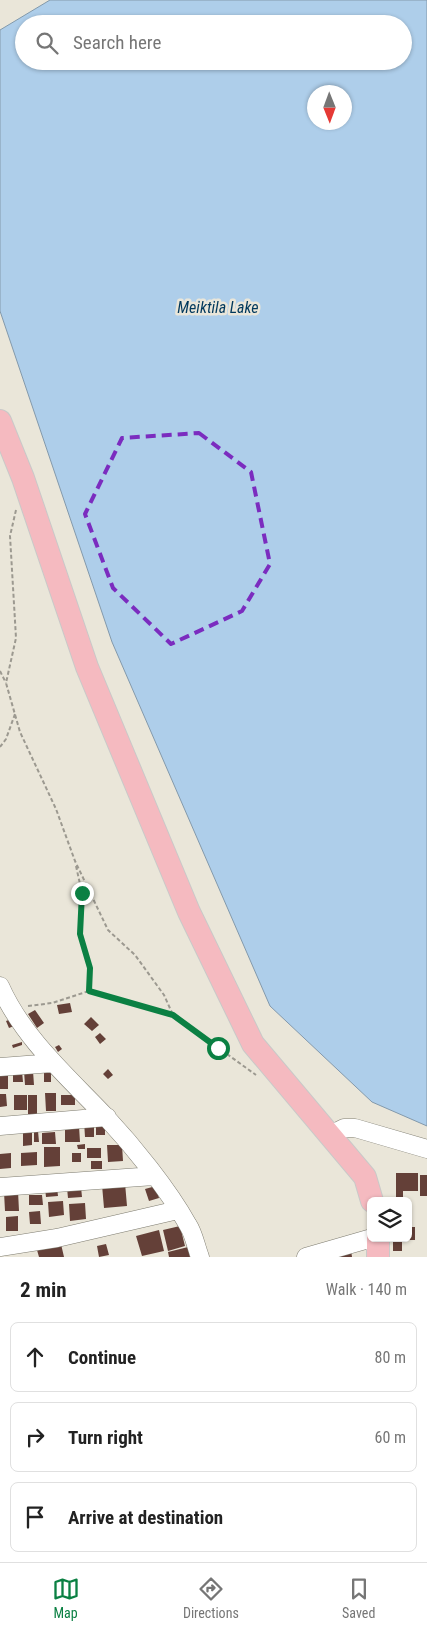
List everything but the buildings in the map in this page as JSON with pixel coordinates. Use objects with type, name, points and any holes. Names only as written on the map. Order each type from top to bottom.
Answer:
[{"type":"main road","points":[[0,421],[23,478],[87,667],[189,912],[253,1044],[365,1177],[371,1197]]},
{"type":"main road","points":[[378,1242],[378,1257]]},
{"type":"street","points":[[0,986],[6,1008],[43,1053],[106,1117],[154,1176],[189,1226],[200,1257]]},
{"type":"street","points":[[0,1067],[53,1063]]},
{"type":"street","points":[[0,1126],[106,1117]]},
{"type":"street","points":[[330,1135],[344,1128],[355,1128],[427,1149]]},
{"type":"street","points":[[0,1187],[154,1176]]},
{"type":"street","points":[[0,1247],[57,1238],[178,1210]]},
{"type":"street","points":[[306,1257],[367,1239]]},
{"type":"path","points":[[6,683],[16,638],[10,536],[16,507]]},
{"type":"path","points":[[0,670],[6,683],[20,732],[56,809],[75,861],[108,930],[135,955],[164,995],[173,1015]]},
{"type":"path","points":[[0,747],[6,739],[15,714]]},
{"type":"path","points":[[75,861],[82,893],[80,934],[90,968],[89,991]]},
{"type":"path","points":[[6,1008],[52,1003],[89,991],[173,1015],[261,1079]]},
{"type":"highlighted area","points":[[199,433],[251,472],[270,564],[242,611],[171,644],[113,588],[85,514],[122,438]]},
{"type":"water","name":"Meiktila Lake","points":[[50,0],[427,0],[427,1126],[372,1102],[270,1006],[112,642],[0,311],[0,30],[15,21],[15,70],[412,70],[412,15],[25,15]]},
{"type":"route","points":[[82,893],[80,934],[90,968],[89,991],[173,1015],[218,1048]]}]
